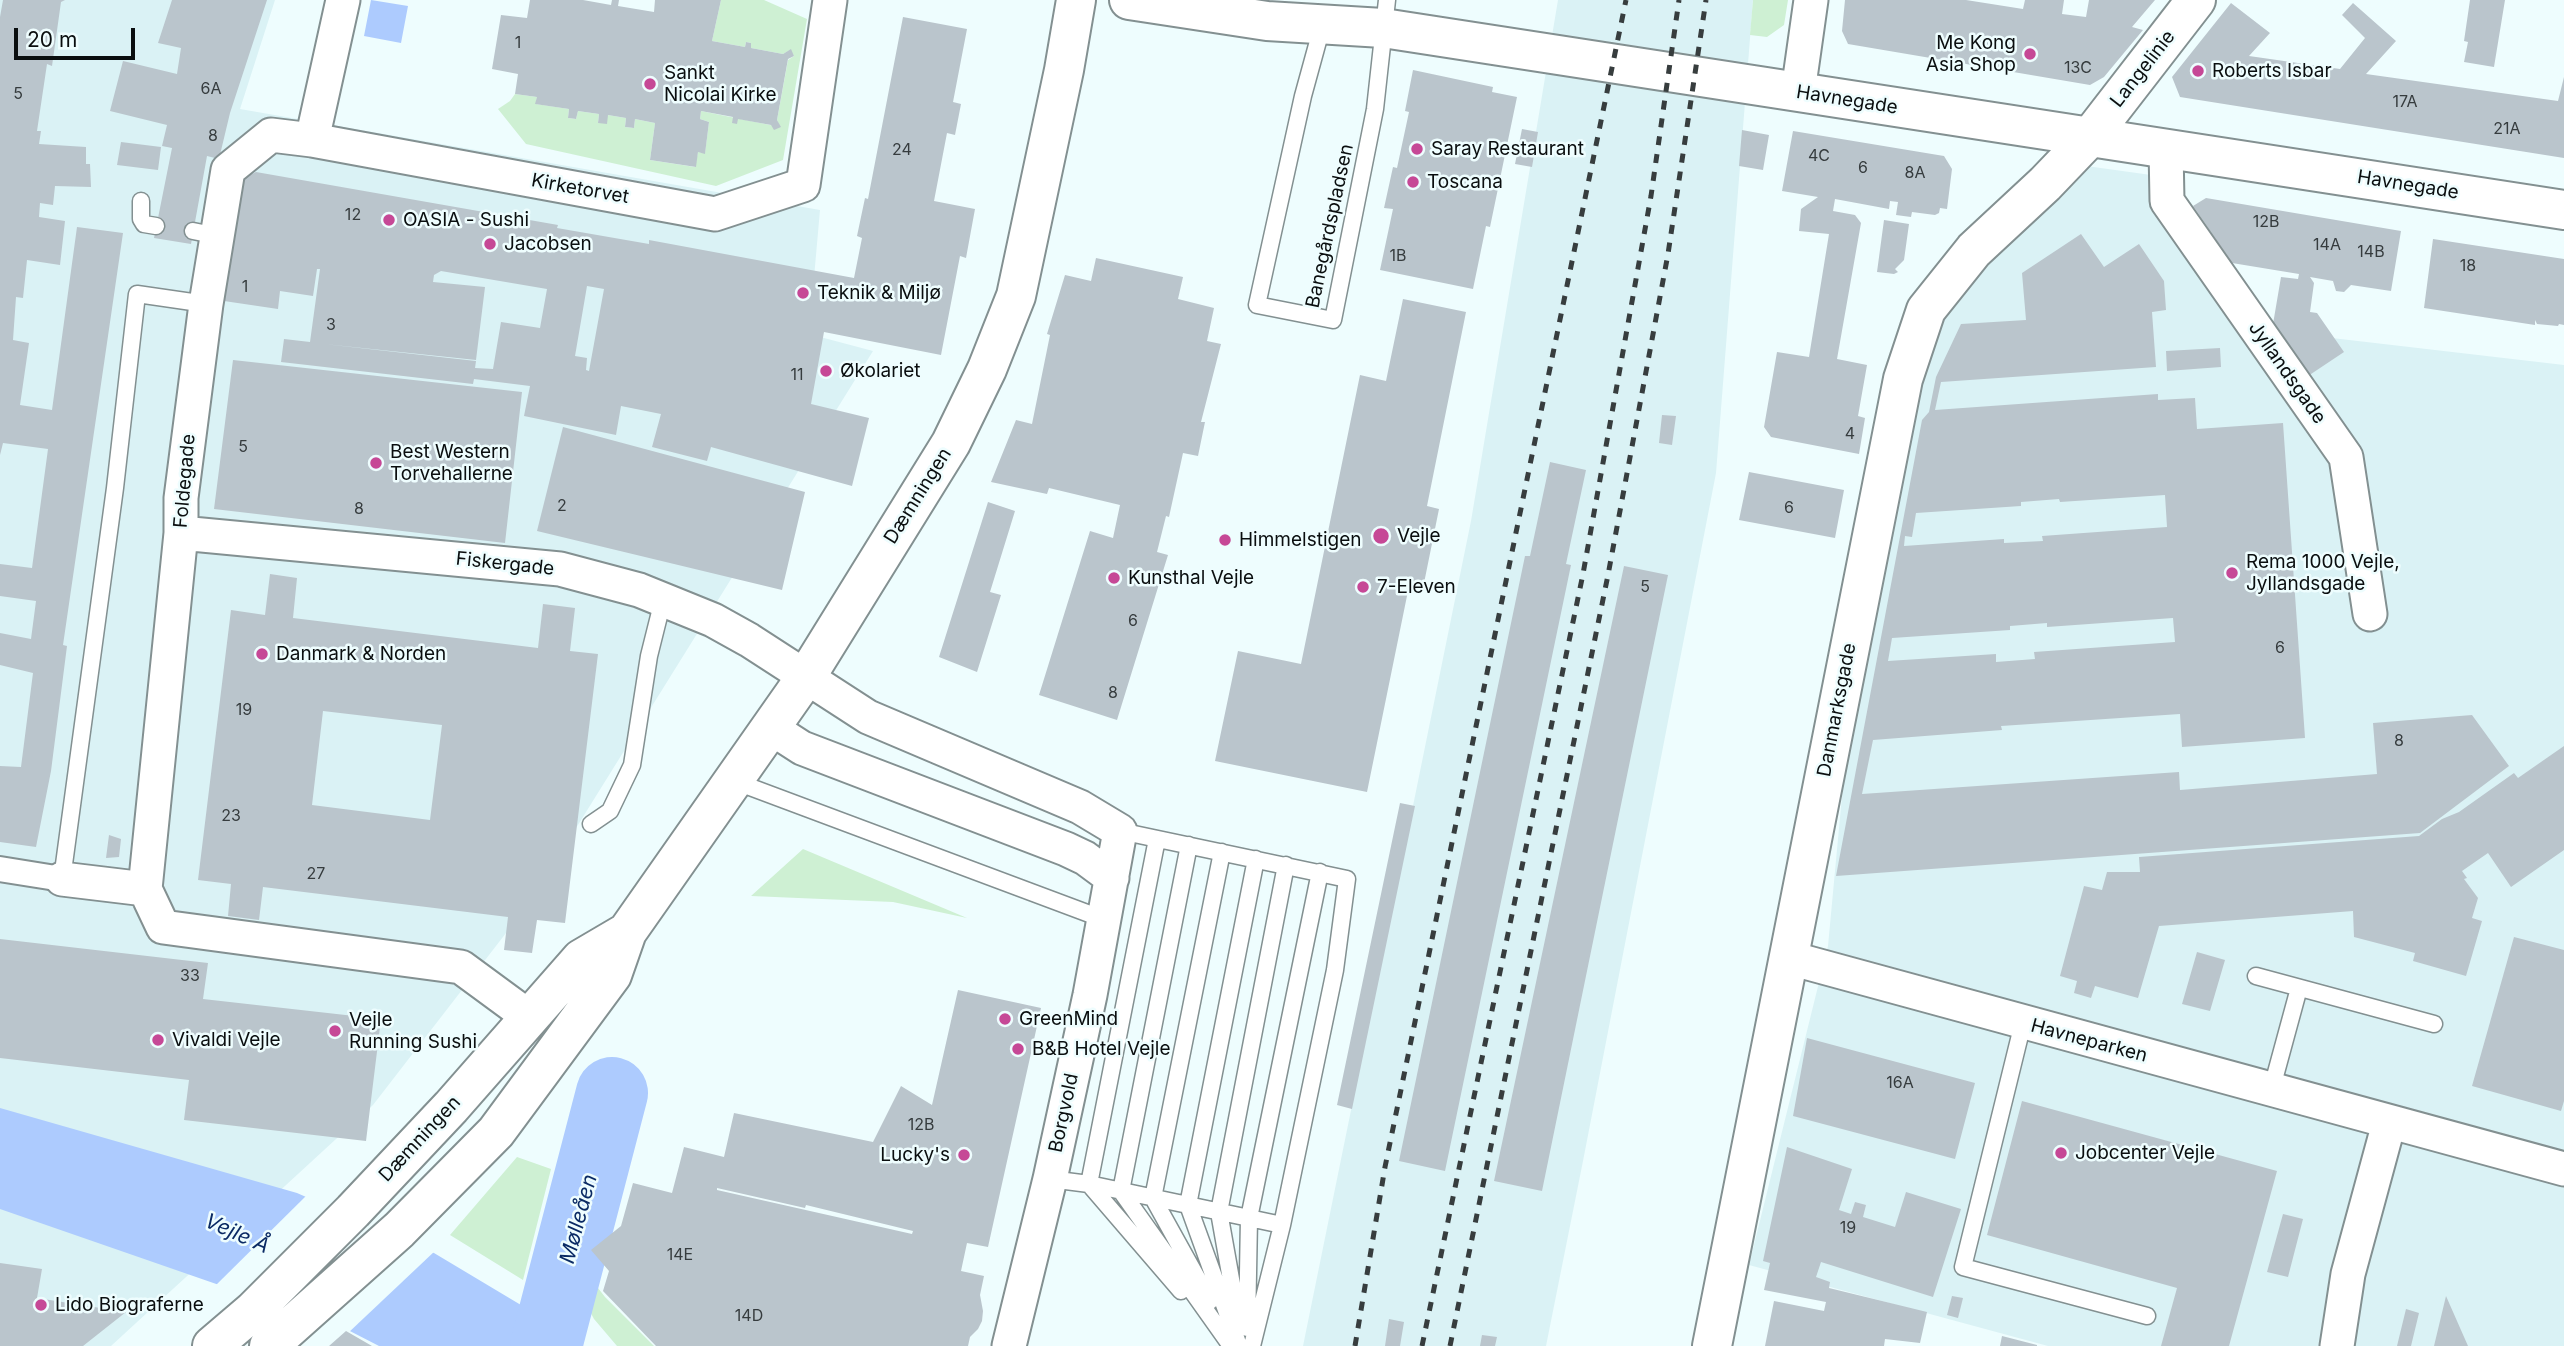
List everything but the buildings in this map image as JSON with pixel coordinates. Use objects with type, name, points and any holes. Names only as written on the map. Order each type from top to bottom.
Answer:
[{"type":"street","points":[[312,140],[343,0]]},
{"type":"street","name":"Kirketorvet","points":[[312,140],[715,214],[803,184],[830,0]]},
{"type":"street","name":"Dæmningen","points":[[212,1346],[262,1330],[399,1230],[496,1132],[612,975],[626,932],[806,677],[951,443],[1000,338],[1016,296],[1064,70],[1076,0]]},
{"type":"street","name":"Havnegade","points":[[1129,0],[1267,20],[1323,23],[1385,14],[1798,92],[2564,210]]},
{"type":"street","points":[[1798,92],[1811,0]]},
{"type":"street","name":"Langelinie","points":[[2090,138],[2191,2]]},
{"type":"street","name":"Foldegade","points":[[145,889],[181,533],[181,498],[206,303],[206,233],[228,170],[271,135],[312,140]]},
{"type":"street","name":"Danmarksgade","points":[[1712,1346],[1903,379],[1926,310],[1974,250],[2090,138]]},
{"type":"street","name":"Jyllandsgade","points":[[2166,149],[2167,201],[2346,457],[2370,614]]},
{"type":"street","name":"Fiskergade","points":[[181,533],[560,569],[639,590],[713,620],[806,677]]},
{"type":"street","points":[[806,677],[868,717],[1080,807],[1120,831]]},
{"type":"street","points":[[771,728],[802,748],[1066,849],[1086,858],[1112,878]]},
{"type":"street","name":"Borgvold","points":[[1009,1346],[1050,1180],[1120,831]]},
{"type":"street","points":[[0,869],[145,889],[163,927],[461,967],[529,1017]]},
{"type":"street","name":"Dæmningen","points":[[262,1330],[353,1211],[451,1108],[581,959],[626,932]]},
{"type":"street","name":"Havneparken","points":[[1790,958],[2564,1169]]},
{"type":"street","points":[[2337,1346],[2348,1273],[2389,1123]]},
{"type":"lane","name":"Banegårdspladsen","points":[[1323,23],[1303,96],[1257,305],[1333,320],[1376,109],[1385,14]]},
{"type":"lane","points":[[141,201],[141,219],[144,224],[156,226]]},
{"type":"lane","points":[[62,879],[137,294],[206,303]]},
{"type":"lane","points":[[591,824],[610,811],[632,765],[649,656],[663,600]]},
{"type":"lane","points":[[734,781],[1103,919]]},
{"type":"lane","points":[[1120,831],[1347,879],[1335,970],[1282,1225],[1239,1346]]},
{"type":"lane","points":[[1089,1184],[1157,839]]},
{"type":"lane","points":[[1189,845],[1121,1191],[1239,1346]]},
{"type":"lane","points":[[1222,852],[1153,1198],[1239,1346]]},
{"type":"lane","points":[[1239,1346],[1188,1205],[1256,859]]},
{"type":"lane","points":[[1239,1346],[1219,1212],[1286,866]]},
{"type":"lane","points":[[1239,1346],[1249,1218],[1320,872]]},
{"type":"lane","points":[[2256,976],[2434,1024]]},
{"type":"lane","points":[[2271,1091],[2299,988]]},
{"type":"lane","points":[[2023,1023],[1963,1267],[2147,1316]]},
{"type":"lane","points":[[1050,1180],[1089,1184],[1282,1225]]},
{"type":"lane","points":[[1089,1184],[1239,1346]]},
{"type":"shaded area","points":[[0,0],[275,0],[240,109],[820,210],[809,334],[873,351],[530,902],[373,1105],[111,1346],[0,1346]]},
{"type":"shaded area","points":[[1558,0],[1753,0],[1716,473],[1546,1346],[1303,1346],[1471,521]]},
{"type":"shaded area","points":[[2072,164],[2151,175],[2246,328],[2564,365],[2564,1346],[2048,1346],[1749,1265],[1828,946],[1870,496],[1930,297]]},
{"type":"green space","points":[[721,0],[764,0],[807,19],[783,160],[716,186],[526,144],[498,109],[515,94],[537,97],[536,104],[569,109],[568,118],[576,119],[578,111],[599,114],[598,123],[608,115],[626,118],[625,127],[634,128],[635,119],[655,123],[650,160],[695,167],[698,152],[705,153],[709,122],[700,119],[701,111],[780,127],[777,120],[788,60],[794,56],[790,50],[783,54],[751,48],[751,43],[746,42],[745,47],[712,41]]},
{"type":"green space","points":[[1753,0],[1788,0],[1784,25],[1767,37],[1750,35]]},
{"type":"green space","points":[[803,849],[967,918],[893,902],[751,896]]},
{"type":"green space","points":[[517,1157],[551,1169],[523,1280],[450,1235]]},
{"type":"green space","points":[[591,1279],[605,1297],[654,1346],[617,1346],[594,1319],[583,1298]]},
{"type":"water","points":[[371,0],[408,6],[401,43],[364,36]]},
{"type":"water","name":"Vejle Å","points":[[0,1108],[297,1193],[434,1253],[551,1323],[567,1334],[577,1346],[379,1346],[346,1329],[0,1209]]},
{"type":"pier","points":[[308,1194],[436,1250],[347,1334],[214,1287]]},
{"type":"waterway","name":"Mølleåen","points":[[546,1346],[612,1093]]},
{"type":"railway","points":[[1355,1346],[1385,1167],[1626,0]]},
{"type":"railway","points":[[1422,1346],[1583,574],[1651,196],[1679,0]]},
{"type":"railway","points":[[1450,1346],[1608,575],[1668,254],[1706,0]]},
{"type":"place","name":"Me Kong Asia Shop","points":[[2030,54]]},
{"type":"place","name":"Roberts Isbar","points":[[2198,71]]},
{"type":"place","name":"Sankt Nicolai Kirke","points":[[650,84]]},
{"type":"place","name":"Saray Restaurant","points":[[1417,149]]},
{"type":"place","name":"Toscana","points":[[1413,182]]},
{"type":"place","name":"OASIA - Sushi","points":[[389,220]]},
{"type":"place","name":"Jacobsen","points":[[490,244]]},
{"type":"place","name":"Teknik & Miljø","points":[[803,293]]},
{"type":"place","name":"Økolariet","points":[[826,371]]},
{"type":"place","name":"Best Western Torvehallerne","points":[[376,463]]},
{"type":"place","name":"Vejle","points":[[1381,536]]},
{"type":"place","name":"Himmelstigen","points":[[1225,540]]},
{"type":"place","name":"Rema 1000 Vejle, Jyllandsgade","points":[[2232,573]]},
{"type":"place","name":"Kunsthal Vejle","points":[[1114,578]]},
{"type":"place","name":"7-Eleven","points":[[1363,587]]},
{"type":"place","name":"Danmark & Norden","points":[[262,654]]},
{"type":"place","name":"GreenMind","points":[[1005,1019]]},
{"type":"place","name":"Vejle Running Sushi","points":[[335,1031]]},
{"type":"place","name":"Vivaldi Vejle","points":[[158,1040]]},
{"type":"place","name":"B&B Hotel Vejle","points":[[1018,1049]]},
{"type":"place","name":"Jobcenter Vejle","points":[[2061,1153]]},
{"type":"place","name":"Lucky's","points":[[964,1155]]},
{"type":"place","name":"Lido Biograferne","points":[[41,1305]]}]
